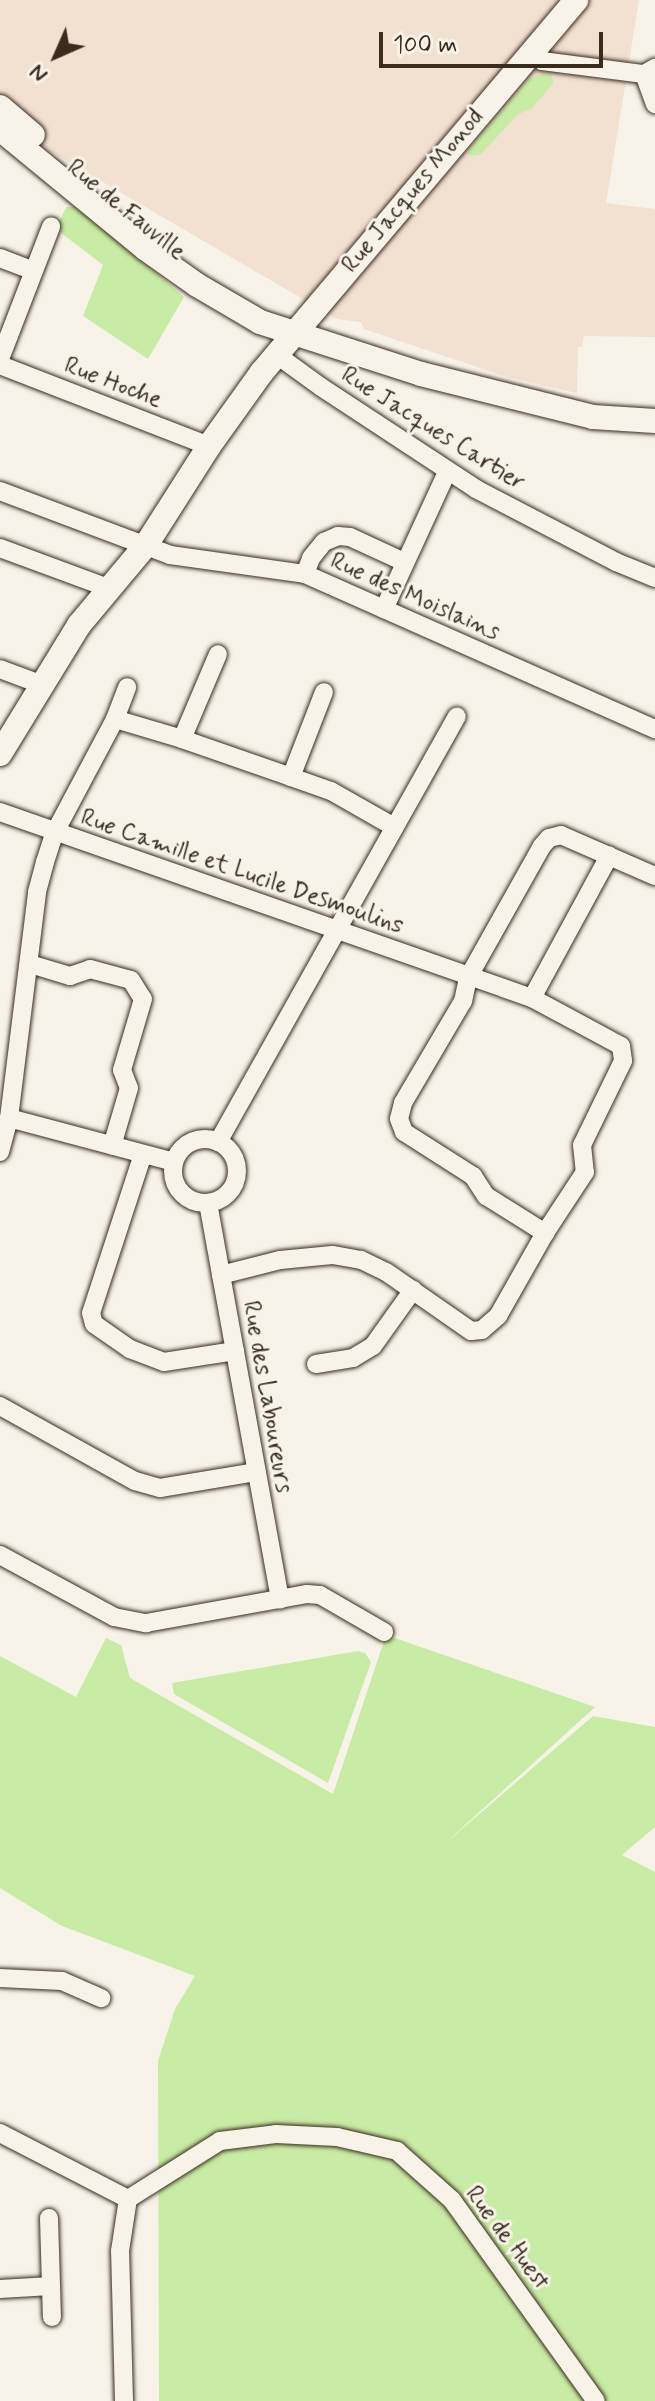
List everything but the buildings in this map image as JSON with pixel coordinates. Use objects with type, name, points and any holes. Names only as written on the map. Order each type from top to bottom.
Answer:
[{"type":"main road","name":"Rue Jacques Monod","points":[[0,754],[40,684],[108,588],[146,545],[209,446],[277,355],[576,0]]},
{"type":"main road","name":"Rue de Fauville","points":[[0,107],[157,241],[297,332]]},
{"type":"main road","name":"Rue de Fauville","points":[[0,129],[146,249],[197,285],[260,322],[421,374],[593,417],[655,421]]},
{"type":"street","points":[[532,51],[542,61],[649,71],[655,104]]},
{"type":"street","points":[[0,362],[51,227]]},
{"type":"street","points":[[0,258],[34,271]]},
{"type":"street","name":"Rue Jacques Cartier","points":[[277,355],[447,472],[616,562],[655,578]]},
{"type":"street","name":"Rue Hoche","points":[[0,362],[209,446]]},
{"type":"street","points":[[384,609],[447,472]]},
{"type":"street","name":"Rue des Moislains","points":[[0,491],[170,555],[305,574],[655,729]]},
{"type":"street","points":[[305,574],[311,558],[324,542],[338,536],[350,537],[404,562]]},
{"type":"street","points":[[0,548],[108,588]]},
{"type":"street","points":[[182,739],[218,654]]},
{"type":"street","points":[[0,669],[40,684]]},
{"type":"street","points":[[0,1152],[9,1118],[37,892],[55,832],[115,719],[127,687]]},
{"type":"street","points":[[291,777],[324,692]]},
{"type":"street","points":[[218,1142],[457,716]]},
{"type":"street","points":[[115,719],[331,791],[394,827]]},
{"type":"street","name":"Rue Camille et Lucile Desmoulins","points":[[0,812],[532,998],[621,1046],[623,1061],[582,1145],[585,1172],[545,1233]]},
{"type":"street","points":[[221,1275],[280,1260],[332,1255],[361,1260],[413,1290],[471,1331],[482,1330],[498,1316],[545,1233],[486,1196],[473,1176],[404,1132],[399,1119],[403,1103],[463,1001],[468,978],[549,838],[561,835],[655,876]]},
{"type":"street","points":[[532,998],[609,856]]},
{"type":"street","points":[[30,964],[70,976],[90,969],[131,980],[143,999],[122,1070],[129,1088],[112,1146]]},
{"type":"street","points":[[9,1118],[174,1162]]},
{"type":"street","points":[[191,1141],[218,1142],[233,1156],[236,1176],[227,1194],[208,1203],[188,1198],[180,1191],[173,1172],[174,1162],[191,1141]]},
{"type":"street","points":[[143,1154],[91,1313],[94,1324],[130,1349],[164,1362],[235,1351]]},
{"type":"street","name":"Rue des Laboureurs","points":[[208,1203],[280,1600]]},
{"type":"street","points":[[316,1364],[353,1358],[373,1346],[413,1290]]},
{"type":"street","points":[[0,1406],[135,1481],[160,1488],[257,1472]]},
{"type":"street","points":[[0,1555],[114,1617],[146,1623],[320,1595],[384,1632]]},
{"type":"street","points":[[0,1978],[62,1981],[101,1998]]},
{"type":"street","points":[[0,2133],[128,2199],[120,2251],[124,2401]]},
{"type":"street","name":"Rue de Huest","points":[[128,2199],[220,2141],[276,2134],[337,2137],[397,2151],[452,2200],[596,2401]]},
{"type":"street","points":[[49,2218],[52,2317]]},
{"type":"street","points":[[0,2289],[51,2286]]},
{"type":"shaded area","points":[[0,0],[639,0],[606,203],[655,209],[655,337],[584,336],[582,347],[578,347],[577,393],[507,377],[364,329],[361,322],[337,319],[0,122]]},
{"type":"green space","points":[[546,73],[552,75],[553,84],[531,109],[518,114],[481,154],[472,156],[466,153],[529,79]]},
{"type":"green space","points":[[66,207],[80,207],[184,297],[148,359],[83,316],[103,265],[56,229]]},
{"type":"green space","points":[[386,1635],[595,1707],[441,1847],[593,1716],[655,1727],[655,1827],[622,1855],[655,1872],[655,2401],[159,2401],[158,2061],[175,2009],[195,1976],[62,1926],[0,1888],[0,1656],[76,1697],[106,1638],[121,1645],[130,1678],[333,1794]]},
{"type":"green space","points":[[358,1651],[365,1653],[371,1662],[328,1783],[174,1694],[172,1683]]}]
